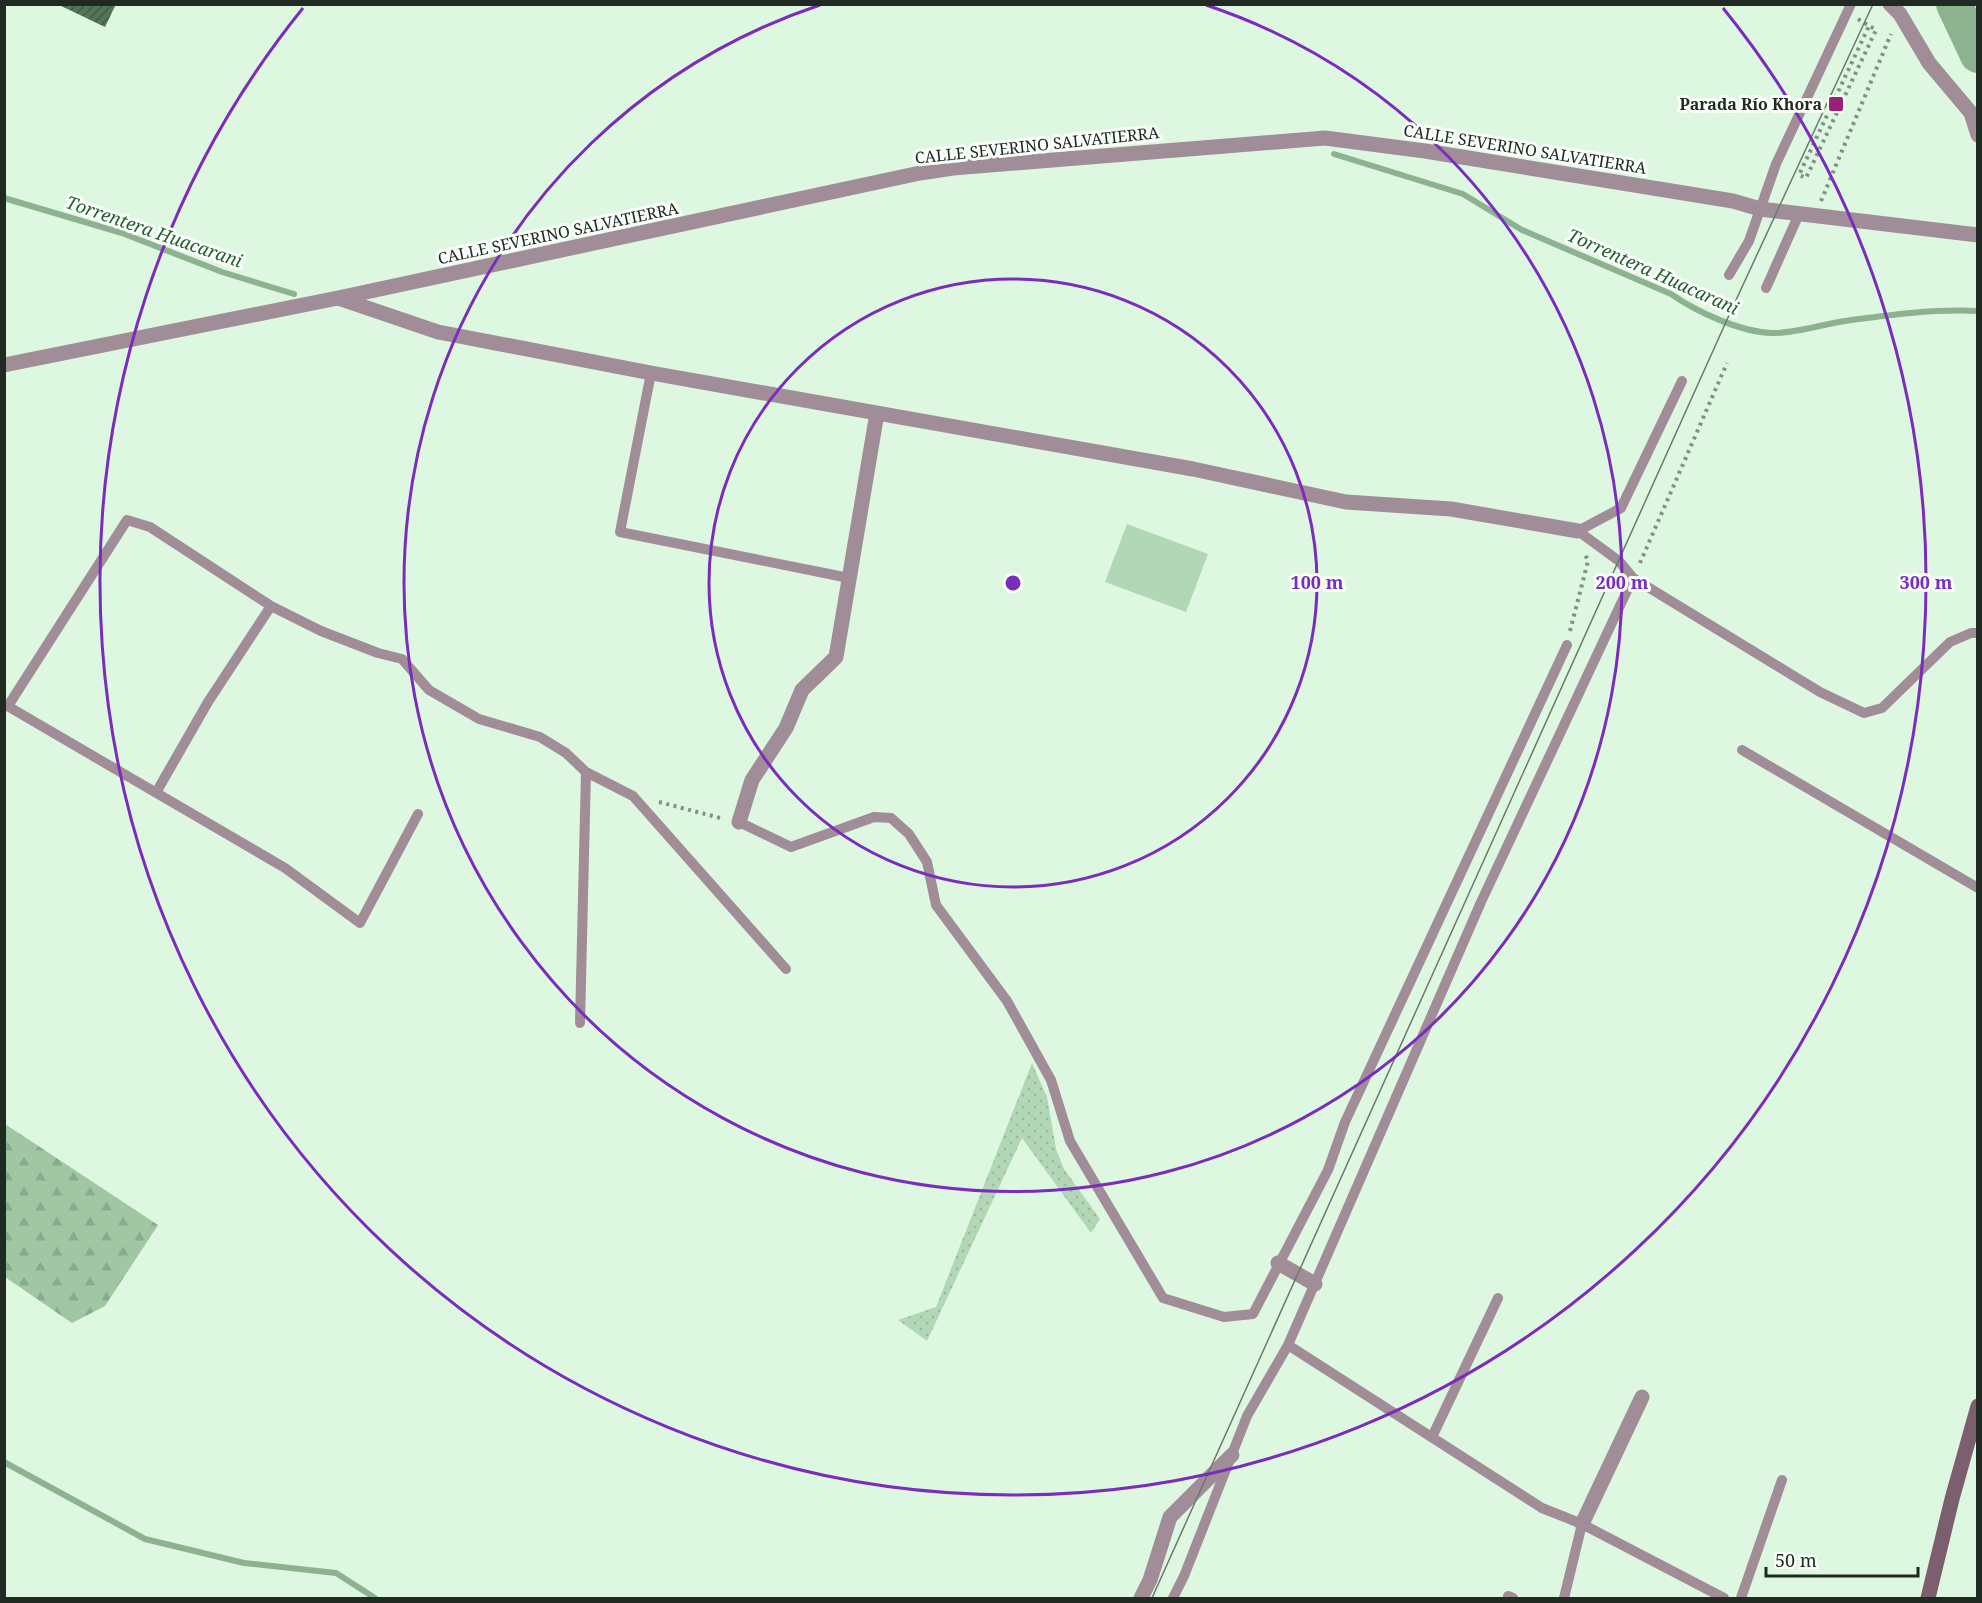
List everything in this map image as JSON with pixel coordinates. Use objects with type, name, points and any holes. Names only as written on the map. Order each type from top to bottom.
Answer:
[{"type":"main road","points":[[1928,1599],[1977,1406]]},
{"type":"street","points":[[1895,9],[1929,63],[1971,113],[1977,135]]},
{"type":"street","name":"CALLE SEVERINO SALVATIERRA","points":[[4,365],[338,298],[953,168],[1325,138],[1425,151],[1733,201],[1799,214],[1977,235]]},
{"type":"street","points":[[338,298],[438,332],[651,373],[1194,469],[1346,502],[1451,509],[1578,531]]},
{"type":"street","points":[[739,822],[752,780],[786,728],[802,690],[836,657],[877,412]]},
{"type":"street","points":[[1278,1263],[1315,1284]]},
{"type":"street","points":[[1582,1524],[1642,1396]]},
{"type":"street","points":[[1141,1599],[1150,1580],[1170,1517],[1232,1455]]},
{"type":"lane","points":[[1729,275],[1749,241],[1776,164],[1851,4]]},
{"type":"lane","points":[[1766,288],[1799,214]]},
{"type":"lane","points":[[651,373],[620,532],[849,578]]},
{"type":"lane","points":[[1682,381],[1621,508],[1578,531],[1619,561],[1634,578],[1820,692],[1864,713],[1882,708],[1950,642],[1971,633],[1977,633]]},
{"type":"lane","points":[[418,814],[360,923],[285,868],[157,791],[6,705],[127,520],[150,527],[271,606],[321,632],[378,653],[402,659],[429,690],[479,719],[540,737],[566,753],[586,771],[633,796],[786,969]]},
{"type":"lane","points":[[1173,1599],[1248,1416],[1288,1345],[1480,902],[1634,578]]},
{"type":"lane","points":[[157,791],[208,702],[271,606]]},
{"type":"lane","points":[[739,822],[791,847],[874,817],[891,818],[909,834],[927,862],[936,905],[1007,1001],[1051,1080],[1070,1141],[1163,1298],[1224,1317],[1253,1314],[1328,1170],[1345,1122],[1567,645]]},
{"type":"lane","points":[[1742,750],[1977,888]]},
{"type":"lane","points":[[580,1023],[586,771]]},
{"type":"lane","points":[[1432,1437],[1498,1298]]},
{"type":"lane","points":[[1288,1345],[1542,1508],[1582,1524],[1724,1599]]},
{"type":"lane","points":[[1740,1599],[1782,1480]]},
{"type":"lane","points":[[1564,1599],[1582,1524]]},
{"type":"path","points":[[1815,216],[1895,9]]},
{"type":"path","points":[[1869,26],[1876,30],[1806,178],[1799,175],[1869,26]]},
{"type":"path","points":[[1634,578],[1727,363]]},
{"type":"path","points":[[1567,645],[1588,561],[1578,531]]},
{"type":"path","points":[[633,796],[739,822]]},
{"type":"green space","points":[[1127,524],[1208,554],[1186,612],[1105,582]]},
{"type":"green space","points":[[1032,1063],[1047,1097],[1056,1149],[1064,1169],[1100,1219],[1091,1233],[1022,1138],[927,1341],[898,1320],[936,1307]]},
{"type":"green space","points":[[5,1124],[158,1225],[105,1306],[72,1323],[5,1277]]},
{"type":"building","points":[[57,4],[116,4],[105,27]]},
{"type":"waterway","points":[[1954,4],[1978,55]]},
{"type":"waterway","name":"Torrentera Huacarani","points":[[1334,154],[1463,194],[1522,230],[1671,294],[1693,308],[1719,320],[1746,329],[1780,333],[1894,315],[1978,311]]},
{"type":"waterway","name":"Torrentera Huacarani","points":[[4,198],[122,233],[222,272],[294,294]]},
{"type":"waterway","points":[[4,1462],[145,1539],[244,1563],[336,1573],[375,1598]]},
{"type":"tram line","points":[[1152,1598],[1730,313],[1873,4]]},
{"type":"place","name":"Parada Río Khora","points":[[1836,104]]}]
